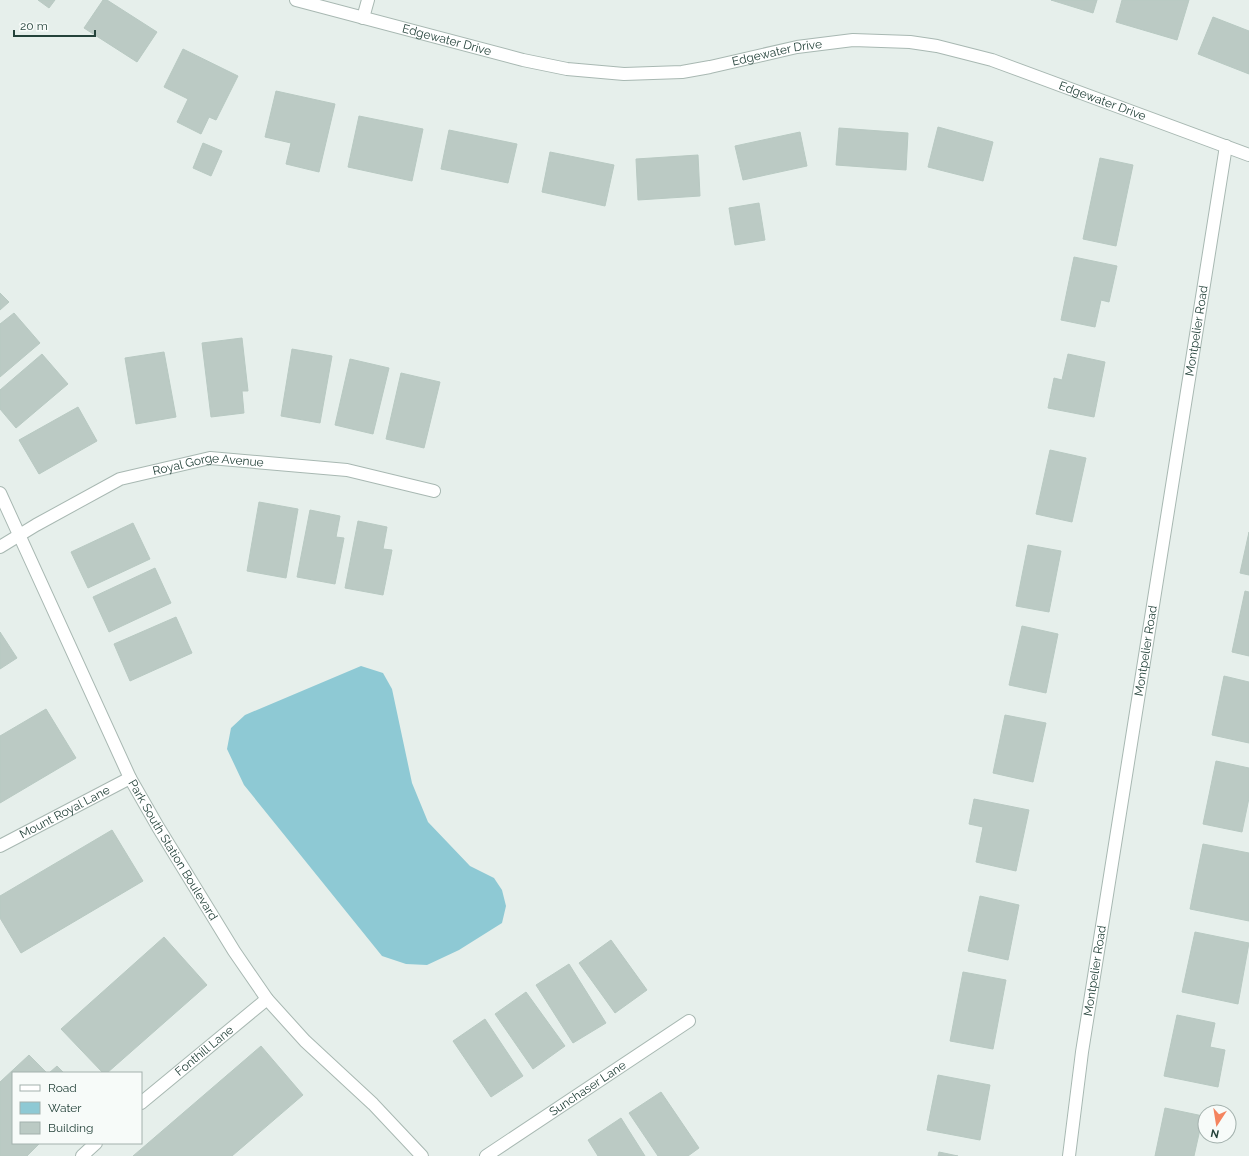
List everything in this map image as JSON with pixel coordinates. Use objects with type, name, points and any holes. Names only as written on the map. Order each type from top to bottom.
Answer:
[{"type":"street","name":"Edgewater Drive","points":[[296,0],[523,60],[567,69],[624,74],[682,72],[797,47],[853,40],[924,44],[992,60],[1249,155]]},
{"type":"street","points":[[363,18],[368,0]]},
{"type":"street","name":"Montpelier Road","points":[[1069,1156],[1082,1052],[1226,146]]},
{"type":"street","name":"Royal Gorge Avenue","points":[[0,547],[120,479],[210,458],[347,470],[434,490]]},
{"type":"street","name":"Park South Station Boulevard","points":[[0,493],[130,778],[234,951],[267,999],[305,1041],[373,1104],[422,1156]]},
{"type":"street","name":"Mount Royal Lane","points":[[0,846],[130,778]]},
{"type":"street","name":"Fonthill Lane","points":[[142,1102],[267,999]]},
{"type":"street","name":"Sunchaser Lane","points":[[486,1156],[689,1022]]},
{"type":"street","points":[[82,1156],[95,1144]]},
{"type":"water","points":[[361,666],[383,673],[392,689],[412,783],[428,822],[470,866],[494,878],[502,890],[506,906],[502,923],[459,950],[427,965],[406,964],[382,956],[244,785],[227,749],[231,728],[245,715]]},
{"type":"building","points":[[38,0],[55,0],[49,8]]},
{"type":"building","points":[[103,0],[107,0],[157,32],[137,62],[84,28]]},
{"type":"building","points":[[1051,0],[1097,0],[1093,13]]},
{"type":"building","points":[[1122,0],[1189,0],[1177,40],[1116,22]]},
{"type":"building","points":[[1213,17],[1249,31],[1249,74],[1198,54]]},
{"type":"building","points":[[183,49],[238,76],[216,120],[209,117],[201,134],[177,122],[188,99],[164,87]]},
{"type":"building","points":[[276,91],[335,104],[319,172],[286,164],[291,143],[265,137]]},
{"type":"building","points":[[359,116],[423,129],[412,181],[348,167]]},
{"type":"building","points":[[938,127],[993,142],[983,181],[928,167]]},
{"type":"building","points":[[839,128],[908,133],[906,170],[836,165]]},
{"type":"building","points":[[449,130],[517,144],[508,183],[441,169]]},
{"type":"building","points":[[800,132],[807,166],[743,180],[735,146]]},
{"type":"building","points":[[203,143],[222,151],[211,176],[193,168]]},
{"type":"building","points":[[550,152],[614,165],[605,206],[542,192]]},
{"type":"building","points":[[698,155],[700,196],[638,200],[636,159]]},
{"type":"building","points":[[1100,158],[1133,165],[1116,246],[1083,239]]},
{"type":"building","points":[[759,203],[765,240],[735,245],[729,208]]},
{"type":"building","points":[[1074,257],[1117,266],[1109,302],[1101,300],[1095,327],[1061,320]]},
{"type":"building","points":[[0,293],[9,302],[0,310]]},
{"type":"building","points":[[14,313],[40,343],[0,377],[0,324]]},
{"type":"building","points":[[242,338],[248,391],[242,391],[244,413],[211,417],[202,343]]},
{"type":"building","points":[[292,349],[332,356],[320,423],[281,416]]},
{"type":"building","points":[[164,352],[176,417],[136,424],[125,358]]},
{"type":"building","points":[[42,354],[68,384],[16,428],[0,409],[0,390]]},
{"type":"building","points":[[1068,354],[1105,362],[1094,417],[1048,408],[1054,378],[1062,380]]},
{"type":"building","points":[[350,359],[389,368],[373,434],[335,425]]},
{"type":"building","points":[[401,373],[440,382],[424,448],[386,439]]},
{"type":"building","points":[[78,407],[97,441],[39,474],[19,440]]},
{"type":"building","points":[[1050,450],[1086,458],[1072,522],[1036,514]]},
{"type":"building","points":[[259,502],[298,509],[286,578],[247,571]]},
{"type":"building","points":[[310,510],[340,516],[336,537],[344,538],[335,584],[297,577]]},
{"type":"building","points":[[358,521],[387,527],[383,549],[392,550],[383,595],[345,588]]},
{"type":"building","points":[[133,523],[150,559],[88,588],[71,552]]},
{"type":"building","points":[[1249,532],[1249,575],[1240,573]]},
{"type":"building","points":[[1028,545],[1061,551],[1049,612],[1016,606]]},
{"type":"building","points":[[155,568],[171,603],[109,632],[93,597]]},
{"type":"building","points":[[1245,591],[1249,592],[1249,656],[1232,652]]},
{"type":"building","points":[[176,617],[192,653],[130,681],[114,644]]},
{"type":"building","points":[[1022,626],[1058,634],[1046,693],[1009,685]]},
{"type":"building","points":[[0,632],[17,658],[0,669]]},
{"type":"building","points":[[1224,676],[1249,682],[1249,743],[1212,735]]},
{"type":"building","points":[[46,709],[76,758],[0,803],[0,736]]},
{"type":"building","points":[[1005,715],[1046,723],[1033,782],[993,773]]},
{"type":"building","points":[[1216,761],[1249,768],[1249,798],[1242,832],[1203,824]]},
{"type":"building","points":[[974,799],[1029,810],[1016,871],[976,862],[983,827],[969,824]]},
{"type":"building","points":[[112,830],[143,881],[21,953],[0,918],[0,896]]},
{"type":"building","points":[[1203,844],[1249,853],[1249,921],[1190,909]]},
{"type":"building","points":[[980,896],[1019,905],[1008,960],[968,951]]},
{"type":"building","points":[[1195,932],[1249,943],[1238,1004],[1182,992]]},
{"type":"building","points":[[164,937],[207,985],[108,1072],[102,1072],[61,1029]]},
{"type":"building","points":[[611,940],[647,990],[615,1013],[579,963]]},
{"type":"building","points":[[569,964],[606,1023],[573,1043],[536,985]]},
{"type":"building","points":[[963,972],[1006,980],[993,1049],[950,1041]]},
{"type":"building","points":[[526,992],[565,1046],[533,1069],[495,1014]]},
{"type":"building","points":[[1177,1015],[1215,1023],[1210,1047],[1225,1050],[1218,1087],[1164,1076]]},
{"type":"building","points":[[485,1019],[523,1076],[491,1097],[453,1041]]},
{"type":"building","points":[[261,1046],[303,1095],[232,1156],[133,1156]]},
{"type":"building","points":[[29,1055],[46,1072],[12,1072],[12,1144],[39,1144],[27,1156],[0,1156],[0,1082]]},
{"type":"building","points":[[57,1066],[63,1072],[50,1072]]},
{"type":"building","points":[[938,1075],[990,1085],[980,1140],[927,1130]]},
{"type":"building","points":[[661,1092],[699,1148],[688,1156],[658,1156],[629,1113]]},
{"type":"building","points":[[1165,1108],[1197,1115],[1197,1143],[1194,1156],[1155,1156]]},
{"type":"building","points":[[621,1118],[645,1156],[598,1156],[588,1140]]},
{"type":"building","points":[[939,1152],[958,1156],[938,1156]]}]
